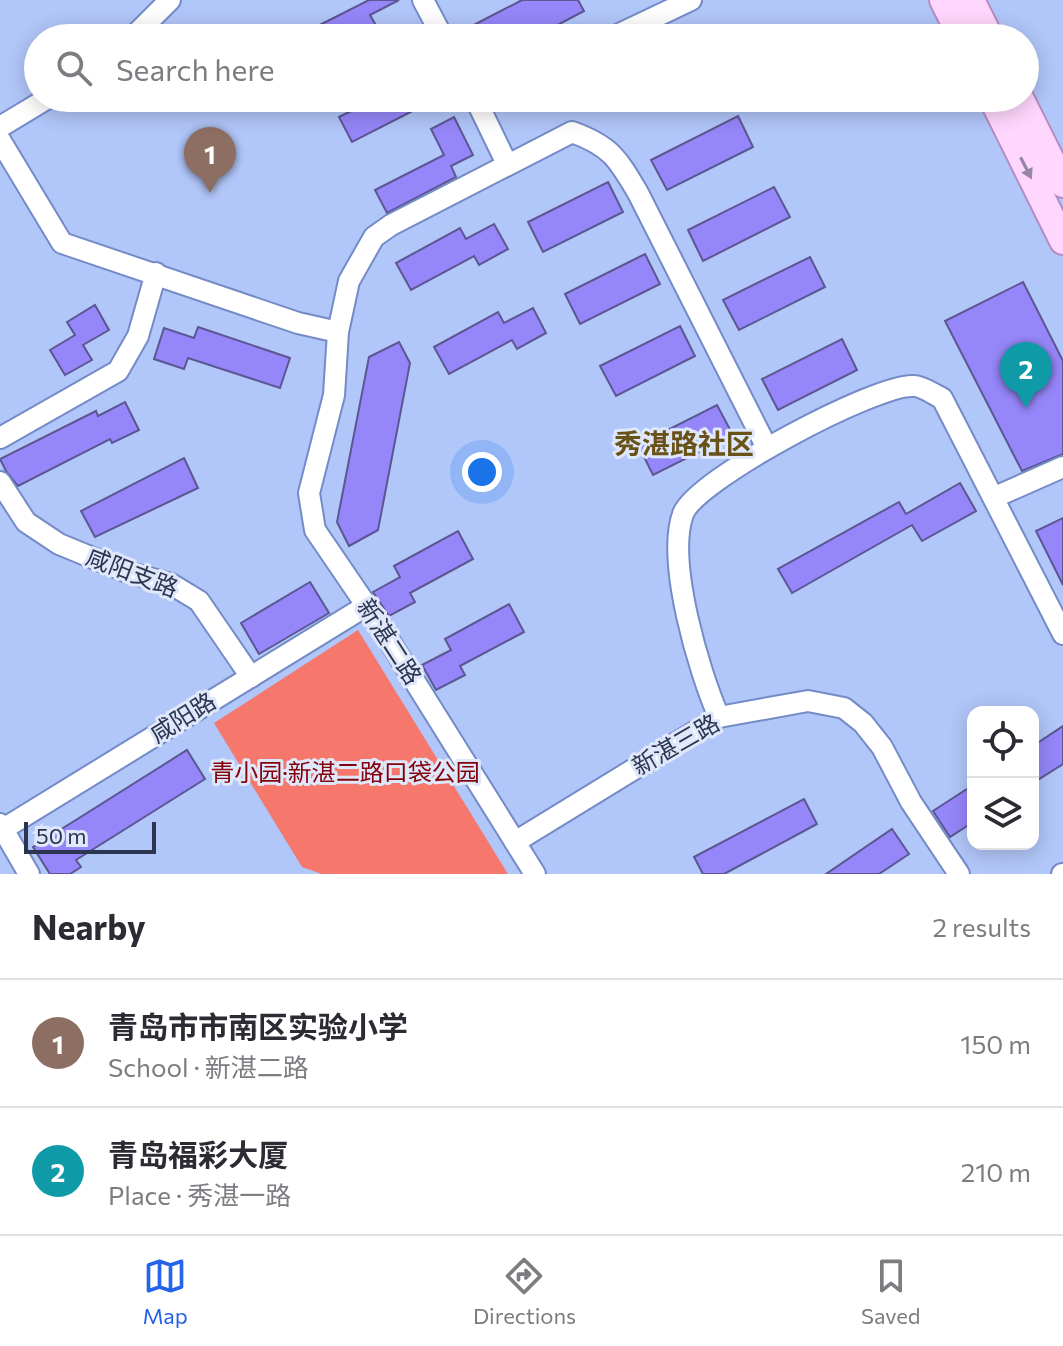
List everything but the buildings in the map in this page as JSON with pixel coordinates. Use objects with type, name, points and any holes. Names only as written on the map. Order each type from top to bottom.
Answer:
[{"type":"main road","points":[[943,0],[955,24]]},
{"type":"main road","points":[[971,0],[983,24]]},
{"type":"main road","points":[[999,112],[1063,241]]},
{"type":"main road","points":[[1027,112],[1063,184]]},
{"type":"street","points":[[146,24],[170,0]]},
{"type":"street","points":[[423,0],[436,24]]},
{"type":"street","points":[[640,24],[691,0]]},
{"type":"street","points":[[0,127],[25,112]]},
{"type":"street","points":[[485,112],[507,164]]},
{"type":"street","name":"新湛二路","points":[[535,874],[315,530],[309,493],[334,395],[338,332],[349,281],[374,237],[572,132],[597,141],[616,155],[767,448]]},
{"type":"street","points":[[0,140],[62,243],[298,323],[338,332]]},
{"type":"street","points":[[0,438],[118,371],[138,336],[156,273]]},
{"type":"street","points":[[719,717],[703,679],[688,618],[679,536],[683,512],[707,488],[767,448],[878,393],[915,386],[942,398],[1063,634]]},
{"type":"street","points":[[995,497],[1063,467]]},
{"type":"street","name":"咸阳支路","points":[[0,482],[26,522],[59,544],[127,572],[171,584],[199,601],[251,677]]},
{"type":"street","name":"咸阳路","points":[[1,828],[366,606]]},
{"type":"street","name":"新湛三路","points":[[515,842],[719,717],[808,701],[844,708],[863,723],[882,747],[911,802],[959,874]]},
{"type":"street","points":[[1,828],[29,874]]},
{"type":"green space","name":"青小园·新湛二路口袋公园","points":[[358,630],[508,874],[322,874],[302,867],[214,723]]},
{"type":"place","name":"青岛市市南区实验小学","points":[[210,193]]},
{"type":"place","name":"青岛福彩大厦","points":[[1026,408]]},
{"type":"district","name":"秀湛路社区","points":[[684,444]]}]
